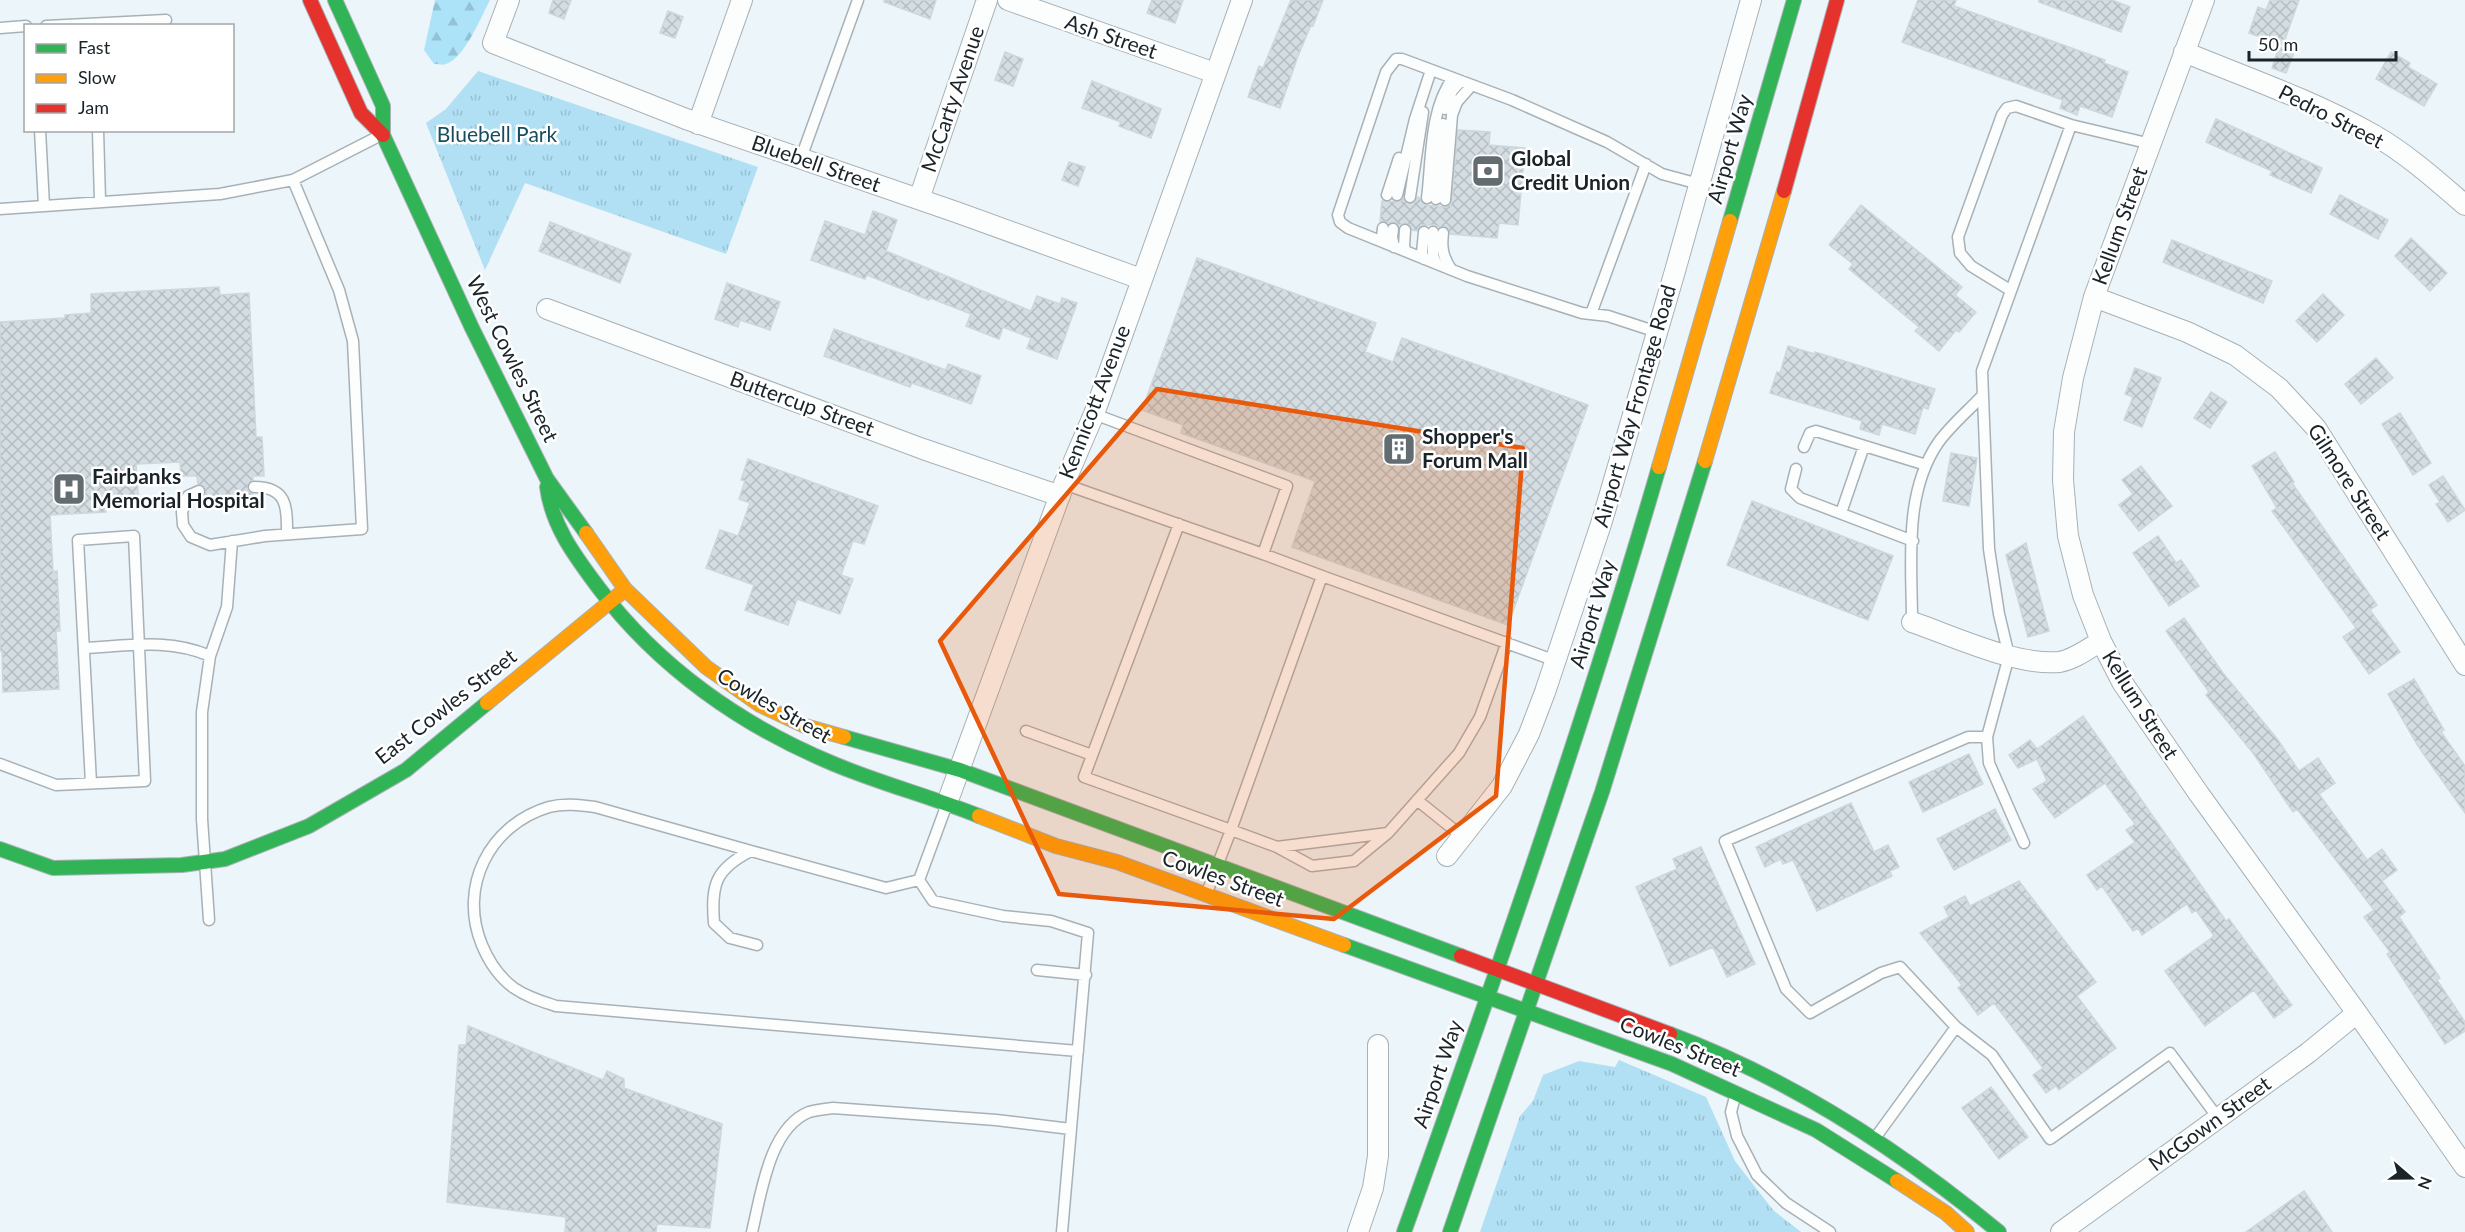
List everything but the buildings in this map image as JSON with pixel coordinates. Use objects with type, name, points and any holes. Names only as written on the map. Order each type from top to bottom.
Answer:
[{"type":"main road","name":"West Cowles Street","points":[[310,0],[361,113],[383,134],[472,328],[547,479],[625,589]]},
{"type":"main road","name":"West Cowles Street","points":[[335,0],[383,106],[383,134]]},
{"type":"main road","name":"Airport Way","points":[[1404,1232],[1498,970],[1616,618],[1794,0]]},
{"type":"main road","points":[[1450,1232],[1528,1012],[1623,730],[1720,410],[1837,0]]},
{"type":"main road","name":"Cowles Street","points":[[547,479],[548,503],[555,526],[608,603],[669,664],[704,692],[747,720],[833,764],[947,803],[1088,857],[1117,862],[1672,1064],[1816,1130],[1946,1213],[1967,1232]]},
{"type":"main road","name":"Cowles Street","points":[[625,589],[706,667],[760,705],[805,726],[960,770],[1698,1044],[1789,1087],[1875,1138],[1999,1232]]},
{"type":"main road","name":"East Cowles Street","points":[[0,849],[53,868],[182,865],[225,858],[309,826],[406,770],[625,589]]},
{"type":"street","name":"Bluebell Street","points":[[509,0],[493,43],[698,124],[919,199],[1141,279]]},
{"type":"street","points":[[698,124],[742,0]]},
{"type":"street","name":"McCarty Avenue","points":[[919,199],[987,0]]},
{"type":"street","name":"Ash Street","points":[[1008,0],[1215,73]]},
{"type":"street","name":"Kennicott Avenue","points":[[947,803],[1062,490],[1094,414],[1242,0]]},
{"type":"street","name":"Airport Way Frontage Road","points":[[1447,856],[1502,786],[1529,734],[1556,661],[1602,521],[1750,0]]},
{"type":"street","name":"Kellum Street","points":[[2204,0],[2094,297],[2073,378],[2064,432],[2063,480],[2068,536],[2083,595],[2101,641],[2122,682],[2465,1167]]},
{"type":"street","name":"Pedro Street","points":[[2184,52],[2318,106],[2376,136],[2425,171],[2465,205]]},
{"type":"street","name":"Gilmore Street","points":[[2094,297],[2187,332],[2235,355],[2279,388],[2316,428],[2465,665]]},
{"type":"street","name":"Buttercup Street","points":[[547,309],[932,452],[1062,490]]},
{"type":"street","points":[[1912,622],[2009,656],[2034,661],[2061,662],[2101,641]]},
{"type":"street","name":"McGown Street","points":[[2061,1232],[2308,1053],[2357,1013]]},
{"type":"street","points":[[1358,1232],[1373,1188],[1378,1156],[1378,1045]]},
{"type":"lane","points":[[801,158],[858,0]]},
{"type":"lane","points":[[94,24],[166,20]]},
{"type":"lane","points":[[0,28],[24,26]]},
{"type":"lane","points":[[1657,332],[1451,270],[1348,228],[1340,222],[1338,215],[1386,72],[1396,59],[1402,59],[1462,81],[1607,141],[1662,174],[1699,184]]},
{"type":"lane","points":[[1392,195],[1415,119],[1434,71]]},
{"type":"lane","points":[[1410,197],[1424,105],[1434,71]]},
{"type":"lane","points":[[1462,81],[1452,115],[1436,199],[1437,113],[1444,89],[1462,81]]},
{"type":"lane","points":[[2010,290],[1971,266],[1960,253],[1958,237],[2002,115],[2007,108],[2016,106],[2071,125],[2151,144]]},
{"type":"lane","points":[[2024,843],[1989,763],[1988,737],[2009,656],[1999,614],[1989,549],[1982,370],[2071,125]]},
{"type":"lane","points":[[39,132],[44,206]]},
{"type":"lane","points":[[98,132],[100,201]]},
{"type":"lane","points":[[0,209],[220,194],[293,180],[383,134]]},
{"type":"lane","points":[[1591,314],[1646,164]]},
{"type":"lane","points":[[199,490],[188,496],[182,512],[183,525],[191,537],[210,545],[287,534],[362,529],[353,341],[350,325],[339,290],[293,180]]},
{"type":"lane","points":[[1388,228],[1382,237],[1390,245]]},
{"type":"lane","points":[[1405,230],[1404,247],[1406,251]]},
{"type":"lane","points":[[1433,232],[1441,244],[1444,258],[1451,270]]},
{"type":"lane","points":[[1424,259],[1422,253],[1433,232]]},
{"type":"lane","points":[[1433,232],[1433,256],[1436,264]]},
{"type":"lane","points":[[1912,622],[1915,499],[1926,465],[1939,442],[1982,396]]},
{"type":"lane","points":[[1094,414],[1287,486],[1263,554]]},
{"type":"lane","points":[[1804,447],[1810,433],[1816,431],[1926,465]]},
{"type":"lane","points":[[1841,513],[1864,446]]},
{"type":"lane","points":[[1796,469],[1791,489],[1800,498],[1913,541]]},
{"type":"lane","points":[[254,487],[267,487],[279,492],[287,509],[287,534]]},
{"type":"lane","points":[[1062,490],[1179,524],[1556,661]]},
{"type":"lane","points":[[1179,524],[1084,777],[1277,847],[1312,866],[1354,861],[1388,833],[1459,753],[1480,717],[1507,642]]},
{"type":"lane","points":[[0,764],[56,785],[145,781],[134,536],[78,540],[91,783]]},
{"type":"lane","points":[[209,920],[204,862],[202,712],[210,656],[227,607],[232,541]]},
{"type":"lane","points":[[1206,895],[1322,576]]},
{"type":"lane","points":[[84,648],[167,644],[191,648],[210,656]]},
{"type":"lane","points":[[1026,731],[1092,755]]},
{"type":"lane","points":[[1988,737],[1968,737],[1725,841],[1785,988],[1810,1012],[1881,973],[1900,967],[1956,1027],[1992,1055],[2050,1140],[2170,1053],[2218,1118]]},
{"type":"lane","points":[[1417,800],[1463,837]]},
{"type":"lane","points":[[919,880],[947,803]]},
{"type":"lane","points":[[919,880],[886,888],[595,807],[572,805],[550,807],[523,820],[494,843],[475,881],[472,908],[477,933],[496,971],[513,987],[531,998],[556,1006],[1078,1051]]},
{"type":"lane","points":[[1277,847],[1388,833]]},
{"type":"lane","points":[[751,851],[731,861],[719,877],[712,896],[714,923],[730,938],[757,945]]},
{"type":"lane","points":[[919,880],[933,901],[1003,916],[1051,921],[1088,933],[1062,1232]]},
{"type":"lane","points":[[1037,970],[1086,975]]},
{"type":"lane","points":[[1863,1160],[1875,1138],[1956,1027]]},
{"type":"lane","points":[[1736,1093],[1731,1112],[1737,1136],[1757,1175],[1786,1203],[1830,1232]]},
{"type":"lane","points":[[752,1232],[769,1162],[782,1136],[795,1122],[809,1113],[832,1107],[996,1120],[1071,1130]]},
{"type":"highlighted area","points":[[1157,389],[1523,448],[1496,796],[1334,919],[1059,894],[940,641]]},
{"type":"green space","points":[[435,0],[490,0],[467,44],[455,59],[445,64],[434,64],[424,50]]},
{"type":"green space","name":"Bluebell Park","points":[[478,71],[758,167],[726,254],[525,183],[485,270],[426,123],[446,109]]},
{"type":"green space","points":[[1619,1060],[1706,1097],[1735,1161],[1773,1210],[1801,1232],[1480,1232],[1520,1116],[1533,1101],[1543,1075],[1579,1061],[1615,1067]]},
{"type":"traffic: fast","points":[[335,0],[383,106],[383,134]]},
{"type":"traffic: fast","points":[[1730,221],[1794,0]]},
{"type":"traffic: fast","points":[[383,135],[472,328],[547,479],[586,533]]},
{"type":"traffic: fast","points":[[1450,1232],[1602,792],[1705,461]]},
{"type":"traffic: fast","points":[[1404,1232],[1538,851],[1659,467]]},
{"type":"traffic: fast","points":[[547,487],[559,528],[598,587],[647,643],[704,691],[767,732],[800,749],[852,771],[979,816]]},
{"type":"traffic: fast","points":[[0,849],[53,868],[182,865],[225,859],[309,826],[406,770],[487,703]]},
{"type":"traffic: fast","points":[[844,737],[960,770],[1461,956]]},
{"type":"traffic: fast","points":[[1344,945],[1672,1064],[1816,1130],[1897,1181]]},
{"type":"traffic: fast","points":[[1670,1034],[1759,1072],[1843,1119],[1923,1173],[1999,1232]]},
{"type":"traffic: slow","points":[[1705,461],[1784,191]]},
{"type":"traffic: slow","points":[[1659,467],[1730,221]]},
{"type":"traffic: slow","points":[[586,533],[625,589],[706,667],[760,705],[805,726],[844,737]]},
{"type":"traffic: slow","points":[[487,703],[622,592]]},
{"type":"traffic: slow","points":[[979,816],[1056,846],[1117,862],[1344,945]]},
{"type":"traffic: slow","points":[[1897,1181],[1946,1213],[1967,1232]]},
{"type":"traffic: jam","points":[[310,0],[361,113],[383,135]]},
{"type":"traffic: jam","points":[[1784,191],[1837,0]]},
{"type":"traffic: jam","points":[[1461,956],[1670,1034]]},
{"type":"place","name":"Global Credit Union","points":[[1488,171]]},
{"type":"place","name":"Shopper's Forum Mall","points":[[1399,449]]},
{"type":"place","name":"Fairbanks Memorial Hospital","points":[[69,489]]}]
